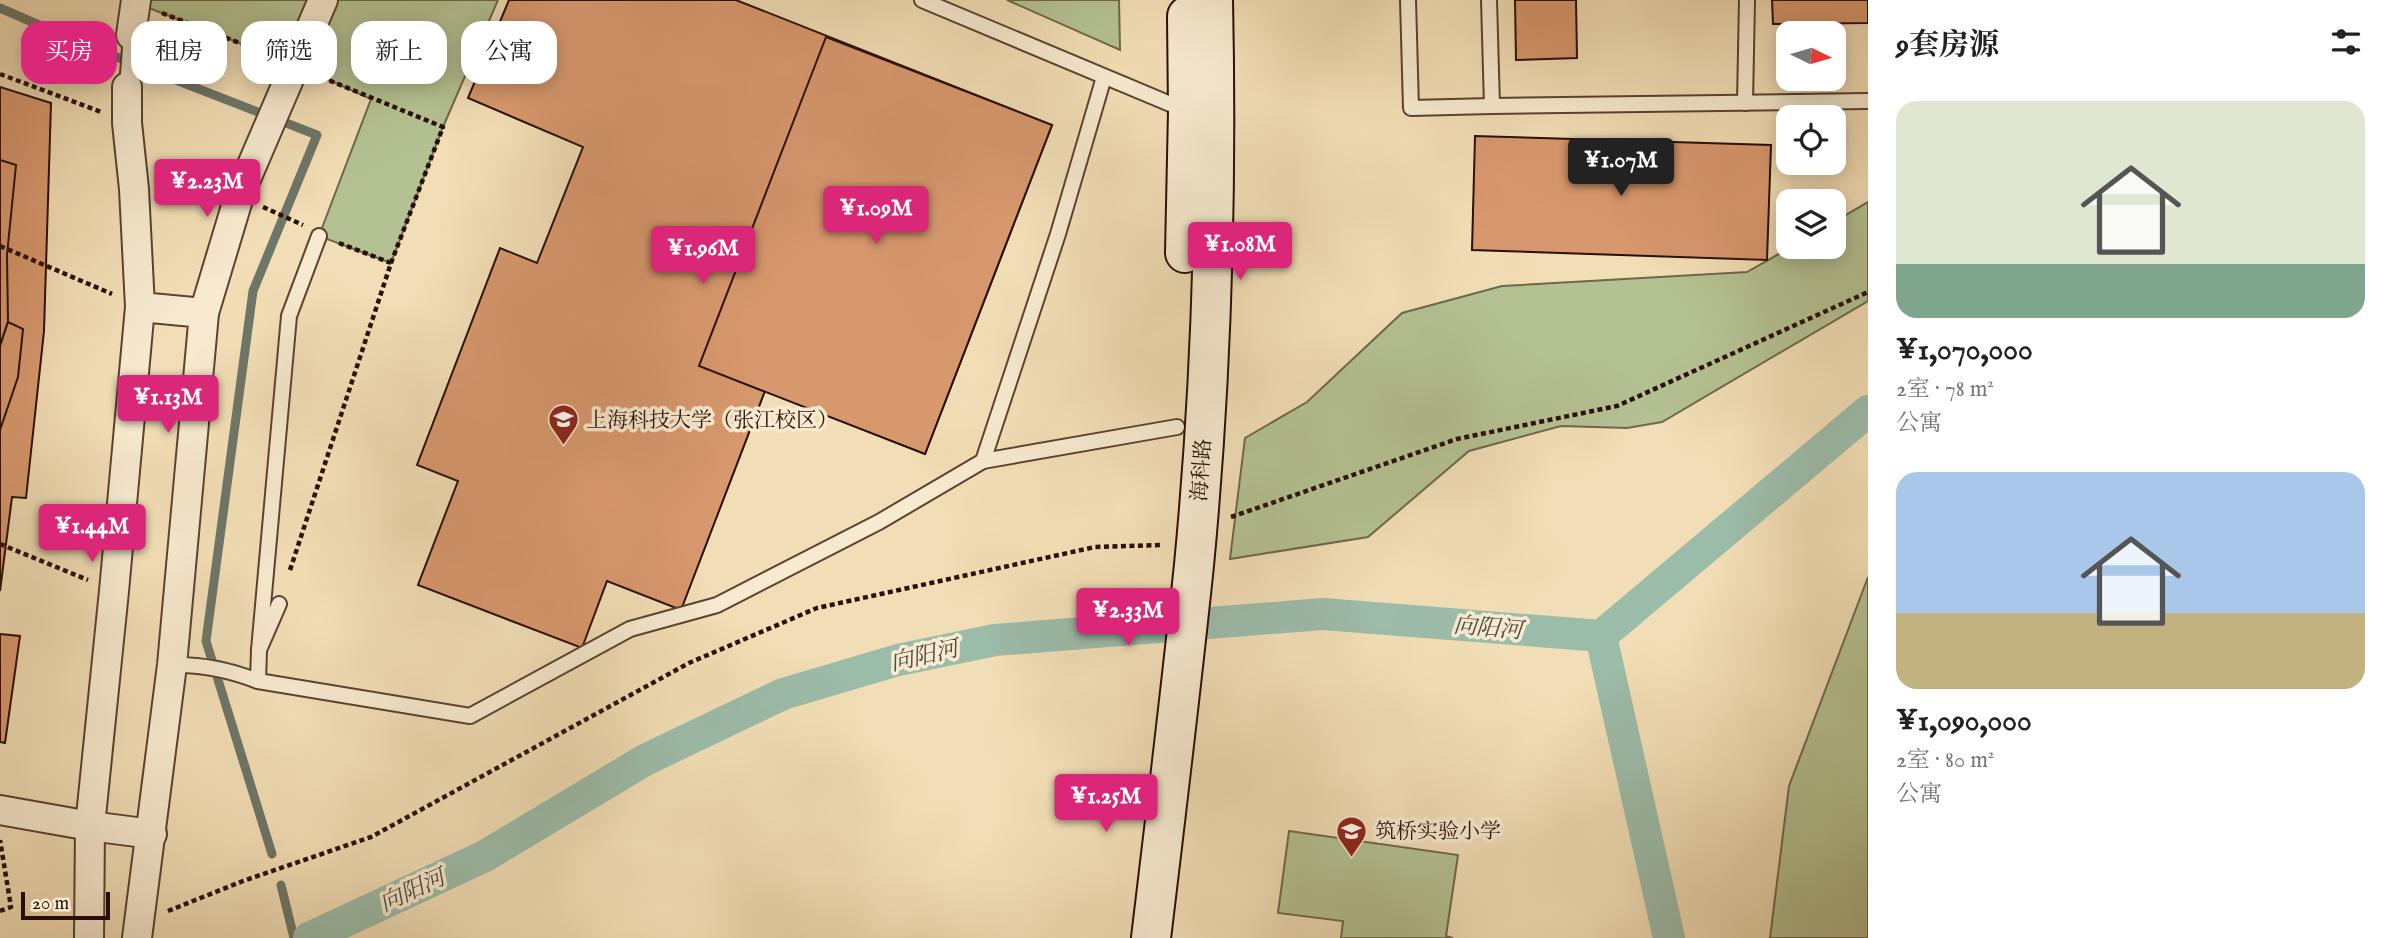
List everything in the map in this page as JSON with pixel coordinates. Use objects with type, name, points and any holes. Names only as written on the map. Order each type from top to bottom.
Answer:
[{"type":"street","points":[[138,937],[152,834],[183,665],[204,313],[250,199],[260,142],[323,0]]},
{"type":"street","name":"海科路","points":[[1182,551],[1177,427],[1183,316],[1188,111],[1187,0]]},
{"type":"street","name":"海科路","points":[[1151,938],[1161,736],[1210,317],[1213,0]]},
{"type":"street","points":[[132,21],[134,1]]},
{"type":"street","points":[[89,938],[90,826],[140,307],[127,87]]},
{"type":"street","points":[[140,307],[204,313]]},
{"type":"street","name":"海科路","points":[[1124,938],[1161,736]]},
{"type":"street","points":[[0,810],[152,834]]},
{"type":"lane","points":[[922,0],[1188,111]]},
{"type":"lane","points":[[1408,0],[1411,108],[1868,101]]},
{"type":"lane","points":[[1489,0],[1492,106]]},
{"type":"lane","points":[[1745,103],[1747,0]]},
{"type":"lane","points":[[127,87],[131,35]]},
{"type":"lane","points":[[983,461],[1058,234],[1104,77]]},
{"type":"lane","points":[[258,681],[289,316],[319,236]]},
{"type":"lane","points":[[183,665],[236,672],[258,681],[470,716],[630,629],[717,605],[879,522],[983,461],[1177,427]]},
{"type":"lane","points":[[259,650],[279,604]]},
{"type":"path","points":[[0,74],[129,136],[319,236],[391,263]]},
{"type":"path","points":[[279,604],[391,263],[443,127]]},
{"type":"path","points":[[0,246],[140,307]]},
{"type":"path","points":[[158,915],[243,881],[371,837],[689,663],[817,608],[1095,547],[1182,551],[1457,439],[1617,405],[1868,292]]},
{"type":"path","points":[[0,838],[10,907],[0,911]]},
{"type":"green space","points":[[136,0],[498,0],[489,21],[461,21],[462,84],[391,263],[319,236],[371,99],[337,84],[337,21],[241,21],[241,44],[227,38],[227,21],[183,21],[136,3]]},
{"type":"green space","points":[[1007,0],[1119,0],[1120,50]]},
{"type":"green space","points":[[1868,202],[1868,301],[1662,422],[1627,428],[1561,426],[1469,451],[1368,537],[1230,559],[1245,438],[1307,402],[1402,313],[1502,286],[1747,272],[1776,256],[1776,259],[1846,259],[1846,215]]},
{"type":"green space","points":[[1868,577],[1868,938],[1770,938],[1789,786]]},
{"type":"green space","points":[[1289,831],[1458,855],[1446,936],[1453,938],[1341,938],[1343,921],[1278,913]]},
{"type":"building","points":[[509,0],[736,0],[1052,125],[925,454],[765,391],[681,610],[607,581],[582,648],[418,585],[458,481],[417,465],[500,248],[537,263],[583,147],[468,98],[474,84],[557,84],[557,21],[500,21]]},
{"type":"building","points":[[1515,0],[1576,0],[1577,58],[1516,60]]},
{"type":"building","points":[[1772,0],[1868,0],[1868,23],[1776,21],[1773,24]]},
{"type":"building","points":[[826,37],[1052,125],[925,454],[699,366]]},
{"type":"building","points":[[0,87],[51,103],[44,331],[26,498],[12,497],[0,591]]},
{"type":"building","points":[[1475,136],[1771,145],[1767,260],[1472,250]]},
{"type":"building","points":[[0,160],[16,165],[7,255],[8,322],[0,346]]},
{"type":"building","points":[[8,322],[23,329],[18,377],[0,430],[0,346]]},
{"type":"building","points":[[0,634],[20,636],[5,743],[0,742]]},
{"type":"waterway","points":[[0,8],[78,42],[317,135],[253,291],[206,641],[272,854]]},
{"type":"waterway","points":[[1669,938],[1601,636],[1868,411]]},
{"type":"waterway","name":"向阳河","points":[[309,938],[485,856],[645,760],[783,694],[898,660],[995,640],[1323,614],[1601,636]]},
{"type":"waterway","points":[[281,885],[294,938]]},
{"type":"place","name":"上海科技大学（张江校区）","points":[[563,447]]},
{"type":"place","name":"筑桥实验小学","points":[[1352,858]]}]
